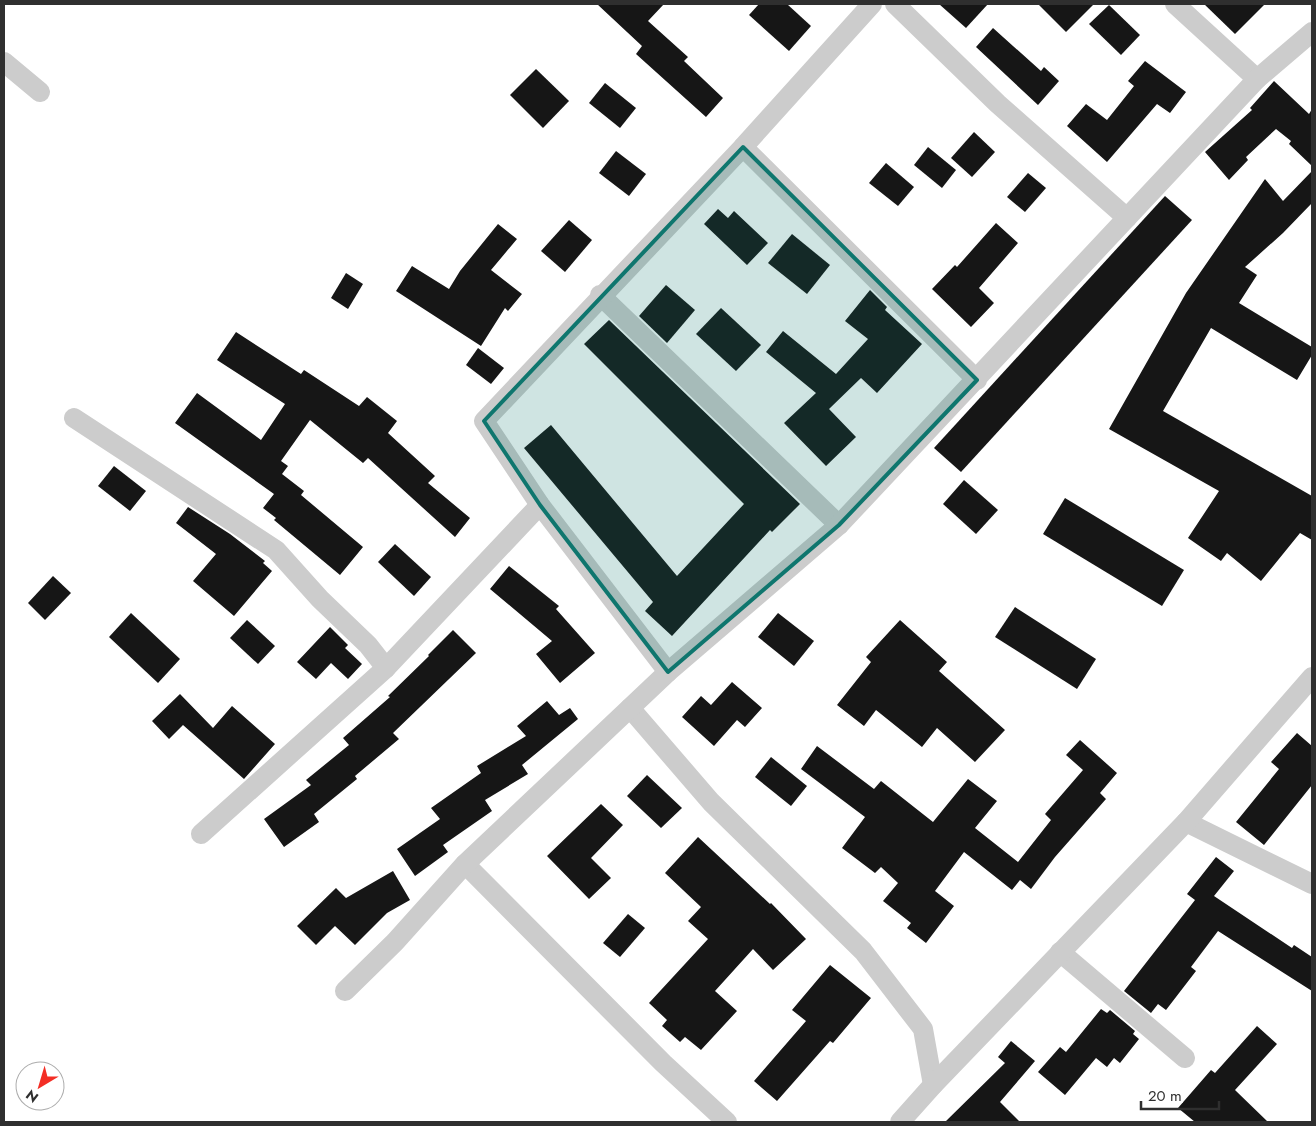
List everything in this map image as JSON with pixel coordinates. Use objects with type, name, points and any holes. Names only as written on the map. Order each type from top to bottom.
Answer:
[{"type":"street","points":[[668,672],[540,505],[484,421],[743,146],[872,4]]},
{"type":"street","points":[[895,4],[998,104],[1127,218]]},
{"type":"street","points":[[1175,4],[1257,79]]},
{"type":"street","points":[[345,991],[395,942],[465,864],[668,672],[839,525],[977,380],[1257,79],[1312,32]]},
{"type":"street","points":[[4,62],[40,92]]},
{"type":"street","points":[[743,146],[977,380]]},
{"type":"street","points":[[600,296],[839,525]]},
{"type":"street","points":[[74,418],[276,550],[320,599],[368,645],[386,668]]},
{"type":"street","points":[[201,834],[386,668],[540,505]]},
{"type":"street","points":[[900,1122],[933,1085],[1186,822],[1312,677]]},
{"type":"street","points":[[630,708],[711,802],[863,951],[923,1029],[933,1085]]},
{"type":"street","points":[[1186,822],[1312,884]]},
{"type":"street","points":[[465,864],[663,1063],[727,1122]]},
{"type":"street","points":[[1060,952],[1185,1058]]},
{"type":"highlighted area","points":[[743,147],[977,380],[839,525],[668,672],[540,505],[484,421]]},
{"type":"building","points":[[597,4],[664,4],[648,21],[688,57],[684,61],[723,98],[706,117],[636,54],[642,46]]},
{"type":"building","points":[[759,4],[787,4],[811,26],[789,51],[749,15]]},
{"type":"building","points":[[939,4],[988,4],[966,28]]},
{"type":"building","points":[[1038,4],[1094,4],[1066,32]]},
{"type":"building","points":[[1204,4],[1265,4],[1235,34]]},
{"type":"building","points":[[1109,5],[1140,35],[1121,55],[1089,24]]},
{"type":"building","points":[[993,28],[1041,71],[1044,67],[1059,81],[1038,105],[976,47]]},
{"type":"building","points":[[1145,61],[1186,92],[1170,113],[1157,104],[1107,162],[1067,126],[1086,104],[1107,120],[1134,86],[1128,81]]},
{"type":"building","points":[[536,69],[569,101],[543,128],[510,95]]},
{"type":"building","points":[[1274,81],[1309,114],[1312,109],[1312,166],[1289,144],[1291,141],[1276,129],[1246,157],[1248,160],[1229,180],[1205,152],[1252,110],[1250,108]]},
{"type":"building","points":[[605,83],[636,108],[620,128],[589,103]]},
{"type":"building","points":[[974,132],[995,152],[972,177],[951,158]]},
{"type":"building","points":[[928,147],[956,170],[942,188],[914,165]]},
{"type":"building","points":[[616,151],[646,174],[629,196],[599,173]]},
{"type":"building","points":[[886,163],[914,187],[898,206],[869,183]]},
{"type":"building","points":[[1312,171],[1312,203],[1283,233],[1245,267],[1257,275],[1239,303],[1312,347],[1312,355],[1297,380],[1211,328],[1163,411],[1312,496],[1312,540],[1300,533],[1261,581],[1227,553],[1221,561],[1188,538],[1219,491],[1109,429],[1186,293],[1265,179],[1283,201]]},
{"type":"building","points":[[1028,173],[1046,188],[1025,212],[1007,197]]},
{"type":"building","points":[[1165,196],[1192,220],[961,472],[934,448]]},
{"type":"building","points":[[718,209],[728,218],[734,211],[768,243],[747,265],[704,224]]},
{"type":"building","points":[[569,220],[592,240],[565,272],[541,251]]},
{"type":"building","points":[[996,223],[1018,243],[979,288],[994,303],[971,327],[932,289],[955,265],[957,267]]},
{"type":"building","points":[[498,224],[517,239],[491,270],[522,294],[508,311],[505,308],[481,346],[396,291],[412,266],[449,289],[460,271]]},
{"type":"building","points":[[792,234],[830,265],[807,294],[768,263]]},
{"type":"building","points":[[346,273],[363,284],[348,309],[331,298]]},
{"type":"building","points":[[666,285],[695,310],[667,343],[639,316]]},
{"type":"building","points":[[870,290],[887,307],[885,310],[922,344],[877,393],[861,378],[829,409],[856,437],[826,466],[784,423],[816,393],[766,352],[783,331],[836,374],[868,339],[845,321]]},
{"type":"building","points":[[721,308],[761,345],[736,371],[696,334]]},
{"type":"building","points":[[609,320],[800,504],[772,532],[770,530],[672,636],[645,611],[653,602],[524,448],[551,425],[677,576],[744,504],[584,344]]},
{"type":"building","points":[[236,332],[301,374],[304,370],[359,406],[367,397],[397,421],[388,433],[435,476],[428,483],[470,518],[455,537],[368,458],[363,463],[310,420],[281,461],[288,466],[282,474],[304,491],[301,495],[363,547],[340,575],[274,520],[276,518],[263,508],[274,494],[175,423],[197,393],[261,440],[285,404],[217,360]]},
{"type":"building","points":[[478,348],[504,368],[491,384],[466,365]]},
{"type":"building","points":[[114,466],[146,491],[130,511],[98,486]]},
{"type":"building","points":[[964,480],[998,510],[976,534],[943,504]]},
{"type":"building","points":[[1065,498],[1184,570],[1162,606],[1043,534]]},
{"type":"building","points":[[188,507],[230,534],[265,561],[263,563],[272,571],[234,616],[193,581],[216,554],[176,523]]},
{"type":"building","points":[[395,544],[431,577],[414,596],[378,562]]},
{"type":"building","points":[[509,566],[559,606],[556,609],[595,653],[560,683],[536,654],[552,641],[490,589]]},
{"type":"building","points":[[53,576],[71,593],[45,620],[28,603]]},
{"type":"building","points":[[1015,607],[1096,659],[1077,689],[995,637]]},
{"type":"building","points":[[131,613],[180,659],[158,683],[109,637]]},
{"type":"building","points":[[778,613],[814,641],[794,666],[758,637]]},
{"type":"building","points":[[247,620],[275,646],[258,664],[230,638]]},
{"type":"building","points":[[900,620],[947,662],[939,671],[1005,730],[975,762],[937,728],[922,747],[876,710],[864,726],[837,705],[871,662],[866,657]]},
{"type":"building","points":[[330,627],[348,645],[345,648],[362,664],[348,679],[331,663],[316,679],[297,662]]},
{"type":"building","points":[[453,630],[476,653],[393,733],[399,739],[355,776],[357,779],[314,814],[319,822],[284,847],[264,819],[311,785],[306,780],[349,745],[343,738],[390,697],[388,696]]},
{"type":"building","points":[[732,682],[762,708],[745,727],[737,720],[714,746],[682,717],[701,696],[711,705]]},
{"type":"building","points":[[180,694],[213,728],[232,706],[275,744],[244,779],[183,725],[169,739],[152,721]]},
{"type":"building","points":[[547,701],[559,715],[570,708],[578,719],[522,765],[528,774],[485,800],[492,811],[443,845],[448,852],[415,876],[397,849],[440,819],[431,808],[481,773],[477,766],[526,736],[517,726]]},
{"type":"building","points":[[1297,733],[1312,746],[1312,785],[1264,845],[1236,822],[1279,769],[1271,762]]},
{"type":"building","points":[[1080,740],[1117,773],[1100,793],[1106,799],[1055,857],[1031,889],[1020,880],[1012,890],[964,852],[935,891],[954,906],[926,943],[907,928],[911,923],[883,901],[898,883],[881,867],[875,873],[842,848],[865,817],[801,769],[817,746],[874,789],[881,781],[933,822],[968,779],[997,801],[975,828],[1018,862],[1051,820],[1045,814],[1083,770],[1066,755]]},
{"type":"building","points":[[771,757],[807,786],[791,806],[755,777]]},
{"type":"building","points":[[647,775],[682,808],[661,828],[627,796]]},
{"type":"building","points":[[601,804],[623,825],[591,858],[611,878],[589,899],[547,856]]},
{"type":"building","points":[[698,837],[771,903],[806,939],[773,970],[753,949],[715,991],[737,1011],[701,1050],[685,1037],[680,1042],[662,1026],[667,1020],[649,1003],[708,939],[688,921],[701,907],[665,873]]},
{"type":"building","points":[[1216,857],[1234,871],[1214,896],[1292,948],[1294,945],[1312,957],[1312,991],[1218,931],[1191,967],[1196,971],[1166,1010],[1158,1004],[1151,1013],[1124,991],[1195,900],[1187,894]]},
{"type":"building","points":[[393,871],[410,900],[387,913],[355,945],[335,926],[316,945],[297,926],[336,888],[346,898]]},
{"type":"building","points":[[628,914],[645,928],[620,957],[603,943]]},
{"type":"building","points":[[830,965],[871,998],[833,1043],[830,1041],[777,1101],[754,1081],[806,1021],[792,1010]]},
{"type":"building","points":[[1101,1009],[1107,1013],[1110,1010],[1135,1031],[1133,1034],[1139,1039],[1120,1063],[1114,1058],[1107,1067],[1096,1058],[1065,1095],[1038,1072],[1060,1047],[1066,1052]]},
{"type":"building","points":[[1257,1026],[1277,1044],[1235,1090],[1268,1122],[1195,1122],[1178,1108],[1211,1070],[1215,1073]]},
{"type":"building","points":[[1011,1041],[1035,1061],[1000,1102],[1020,1122],[945,1122],[1005,1063],[998,1057]]}]
